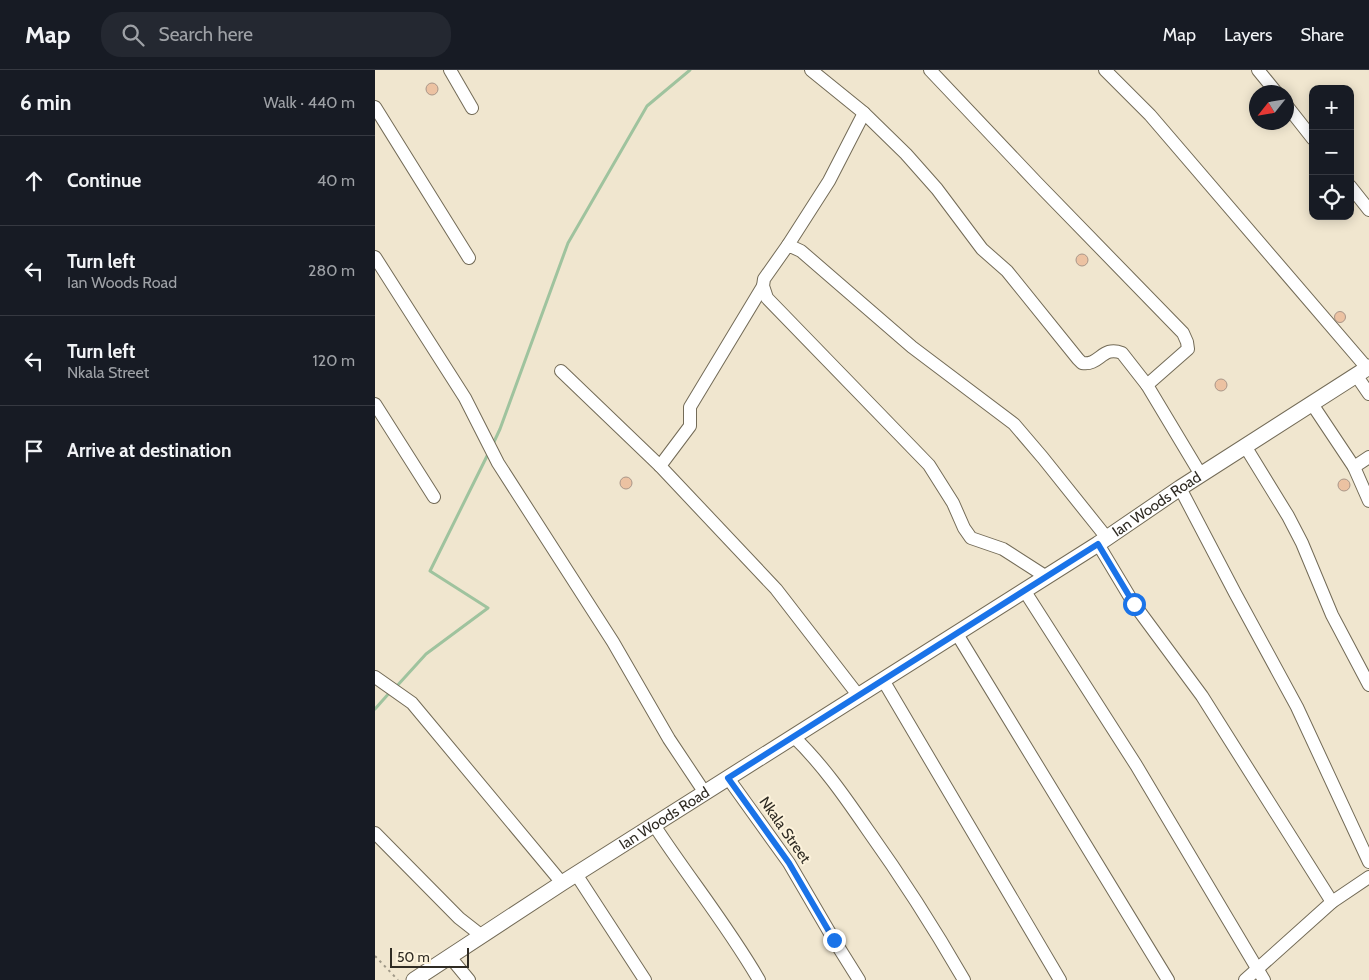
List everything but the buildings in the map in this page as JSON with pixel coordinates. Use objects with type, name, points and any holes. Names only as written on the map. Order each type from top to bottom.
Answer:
[{"type":"street","points":[[449,70],[473,108]]},
{"type":"street","points":[[811,70],[864,113],[890,138],[937,189],[982,248],[1007,271],[1082,363],[1092,363],[1108,351],[1122,352],[1147,385],[1201,475]]},
{"type":"street","points":[[931,70],[1037,183],[1183,333],[1188,349],[1147,385]]},
{"type":"street","points":[[1105,70],[1150,115],[1364,370],[1369,394]]},
{"type":"street","points":[[1258,70],[1270,85]]},
{"type":"street","points":[[375,107],[469,258]]},
{"type":"street","points":[[660,466],[690,426],[690,407],[763,286],[764,279],[829,181],[864,113]]},
{"type":"street","points":[[1294,115],[1309,134]]},
{"type":"street","points":[[1354,191],[1369,210]]},
{"type":"street","points":[[788,245],[801,251],[912,347],[1000,412],[1014,424],[1043,458],[1102,541],[1134,604],[1202,696],[1332,902]]},
{"type":"street","points":[[375,257],[465,398],[498,463],[613,642],[669,739],[705,793]]},
{"type":"street","points":[[763,286],[767,298],[929,465],[953,503],[964,528],[971,538],[1003,549],[1045,576]]},
{"type":"street","name":"Ian Woods Road","points":[[414,980],[561,883],[1102,541],[1180,488],[1364,370]]},
{"type":"street","points":[[561,371],[660,466],[776,589],[858,695]]},
{"type":"street","points":[[375,404],[434,497]]},
{"type":"street","points":[[1311,404],[1354,467],[1369,501]]},
{"type":"street","points":[[1245,446],[1288,516],[1332,615],[1369,685]]},
{"type":"street","points":[[1354,467],[1369,457]]},
{"type":"street","points":[[1180,488],[1297,707],[1369,862]]},
{"type":"street","points":[[1024,590],[1136,765],[1264,980]]},
{"type":"street","points":[[957,634],[1168,980]]},
{"type":"street","points":[[883,680],[1060,980]]},
{"type":"street","points":[[380,681],[412,703],[561,883]]},
{"type":"street","points":[[794,736],[826,773],[891,862],[964,980]]},
{"type":"street","name":"Nkala Street","points":[[728,778],[789,863],[859,980]]},
{"type":"street","points":[[654,825],[680,865],[743,952],[759,980]]},
{"type":"street","points":[[375,833],[459,918],[482,936]]},
{"type":"street","points":[[576,874],[645,980]]},
{"type":"street","points":[[1245,980],[1332,902],[1369,876]]},
{"type":"street","points":[[450,957],[469,980]]},
{"type":"path","points":[[375,956],[398,980]]},
{"type":"waterway","points":[[493,444],[568,243],[647,106],[690,70]]},
{"type":"waterway","points":[[396,687],[426,654],[488,608],[430,571],[489,452]]},
{"type":"waterway","points":[[375,709],[391,691]]},
{"type":"route","points":[[834,940],[789,863],[728,778],[1098,544],[1134,604]]}]
